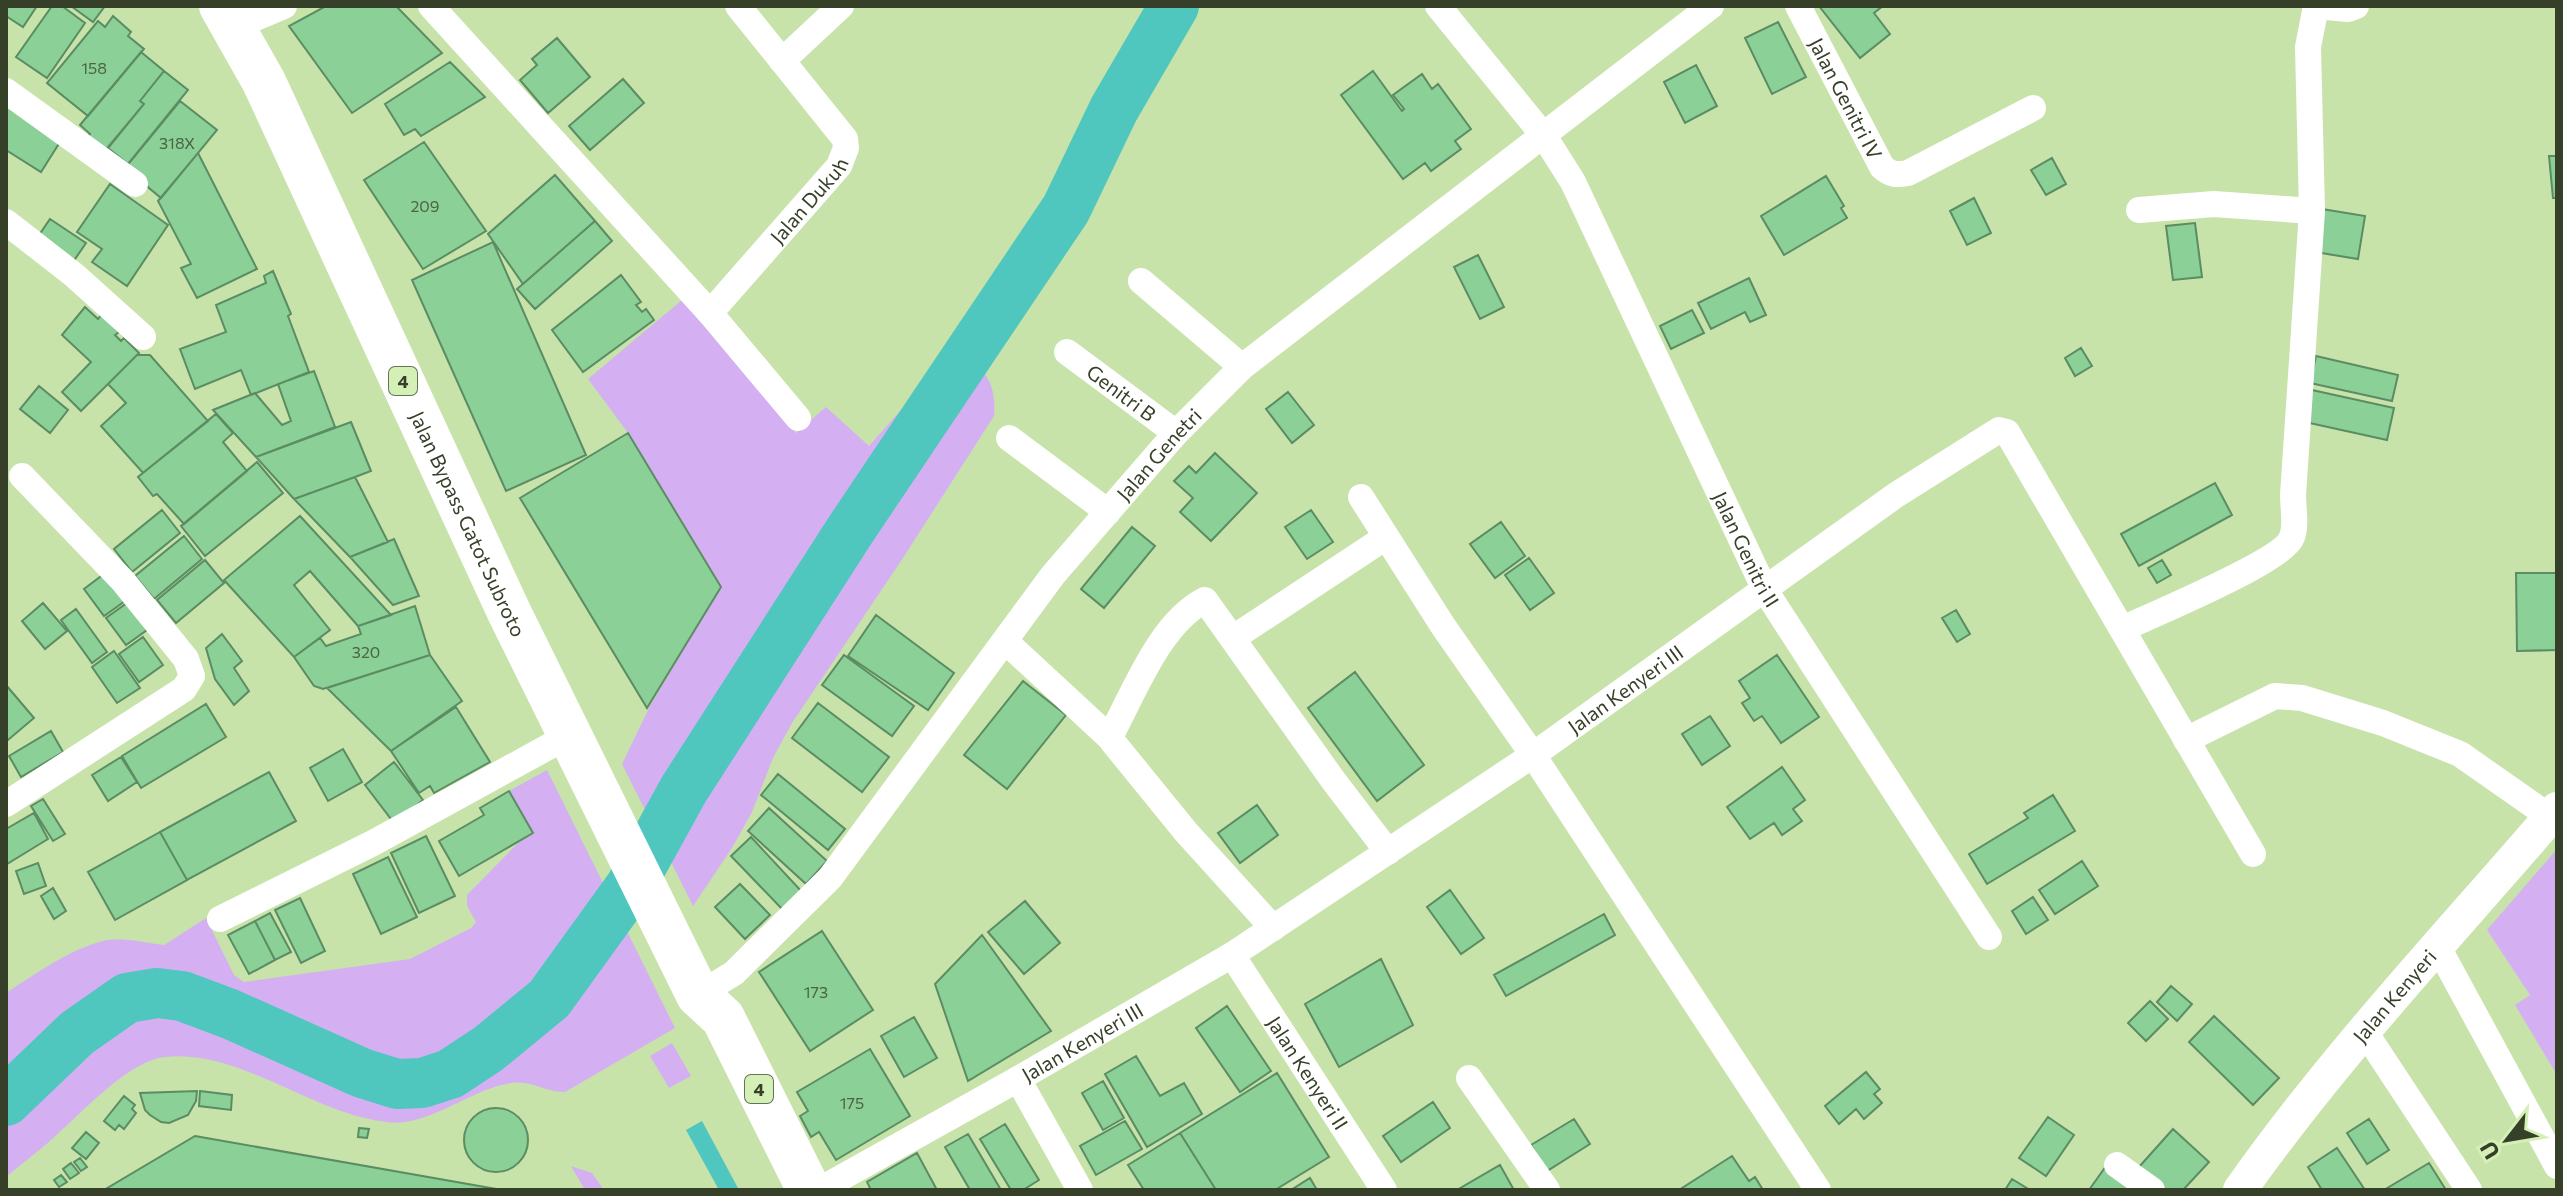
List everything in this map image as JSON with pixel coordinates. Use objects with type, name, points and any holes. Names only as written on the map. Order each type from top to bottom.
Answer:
[{"type":"highway","name":"Jalan Bypass Gatot Subroto","points":[[228,16],[264,82],[509,612],[690,979],[723,1018],[809,1190]]},
{"type":"highway","name":"Jalan Bypass Gatot Subroto","points":[[690,979],[701,1033],[780,1190]]},
{"type":"street","points":[[228,16],[284,6]]},
{"type":"street","points":[[431,6],[710,313],[798,418]]},
{"type":"street","name":"Jalan Dukuh","points":[[710,313],[839,166],[844,156],[845,139],[738,6]]},
{"type":"street","points":[[782,61],[841,6]]},
{"type":"street","name":"Jalan Genitri II","points":[[1438,6],[1544,136],[1573,182],[1765,590],[1989,937]]},
{"type":"street","name":"Jalan Genetri","points":[[690,979],[734,973],[830,878],[1053,575],[1176,433],[1242,367],[1711,6]]},
{"type":"street","name":"Jalan Genitri IV","points":[[1798,6],[1882,167],[1888,172],[1896,175],[1908,173],[2033,108]]},
{"type":"street","points":[[2122,629],[2261,563],[2286,547],[2294,535],[2293,495],[2312,211],[2308,47],[2316,6],[2348,9],[2356,6]]},
{"type":"street","points":[[6,91],[135,184]]},
{"type":"street","points":[[2139,210],[2214,204],[2312,211]]},
{"type":"street","points":[[6,222],[74,275],[143,337]]},
{"type":"street","points":[[1141,281],[1242,367]]},
{"type":"street","name":"Genitri B","points":[[1067,352],[1176,433]]},
{"type":"street","name":"Jalan Kenyeri III","points":[[819,1190],[1232,955],[1533,755],[1896,495],[1999,430],[2007,432],[2253,854]]},
{"type":"street","points":[[1009,438],[1108,512]]},
{"type":"street","points":[[6,804],[184,689],[192,676],[186,659],[123,581],[22,476]]},
{"type":"street","points":[[1361,497],[1443,626],[1533,755],[1818,1190]]},
{"type":"street","points":[[1233,638],[1386,537]]},
{"type":"street","points":[[1111,739],[1162,642],[1188,609],[1205,600],[1388,852]]},
{"type":"street","points":[[1005,641],[1111,739],[1159,800],[1273,928]]},
{"type":"street","points":[[2186,740],[2275,696],[2302,698],[2383,723],[2460,754],[2554,813]]},
{"type":"street","points":[[220,919],[576,746]]},
{"type":"street","name":"Jalan Kenyeri","points":[[2247,1187],[2280,1134],[2554,813]]},
{"type":"street","points":[[2438,947],[2557,1166]]},
{"type":"street","name":"Jalan Kenyeri II","points":[[1232,955],[1384,1190]]},
{"type":"street","points":[[2365,1032],[2469,1190]]},
{"type":"street","points":[[1469,1078],[1547,1190]]},
{"type":"street","points":[[1018,1079],[1080,1190]]},
{"type":"street","points":[[2117,1165],[2152,1190]]},
{"type":"shaded area","points":[[682,300],[796,433],[826,407],[869,446],[956,348],[986,376],[994,404],[994,416],[792,723],[773,758],[752,812],[693,906],[622,764],[650,706],[721,586],[628,433],[588,379]]},
{"type":"shaded area","points":[[547,770],[675,1028],[565,1092],[512,1083],[480,1092],[433,1114],[402,1122],[370,1119],[340,1110],[230,1065],[191,1057],[165,1057],[135,1068],[119,1079],[6,1177],[6,993],[80,949],[121,939],[164,945],[206,918],[234,975],[244,982],[410,959],[471,928],[476,922],[467,906],[467,895],[522,839],[509,791]]},
{"type":"shaded area","points":[[2557,849],[2557,1075],[2515,1005],[2530,995],[2487,930]]},
{"type":"shaded area","points":[[672,1043],[691,1076],[669,1088],[650,1056]]},
{"type":"shaded area","points":[[571,1166],[592,1173],[604,1190],[585,1190]]},
{"type":"water","points":[[702,1121],[739,1190],[719,1190],[686,1130]]},
{"type":"building","points":[[6,6],[37,6],[23,27],[6,16]]},
{"type":"building","points":[[52,6],[62,6],[85,23],[47,78],[16,57]]},
{"type":"building","points":[[71,6],[105,6],[93,22]]},
{"type":"building","points":[[326,6],[396,6],[442,53],[352,113],[289,26]]},
{"type":"building","points":[[1819,6],[1883,6],[1874,13],[1890,34],[1860,58]]},
{"type":"building","points":[[113,16],[131,32],[128,36],[144,49],[88,116],[47,83],[98,21],[105,27]]},
{"type":"building","points":[[1778,22],[1806,77],[1772,94],[1745,38]]},
{"type":"building","points":[[557,38],[590,77],[548,113],[520,80],[537,65],[532,59]]},
{"type":"building","points":[[141,52],[164,71],[140,101],[144,104],[104,152],[86,138],[90,134],[80,125]]},
{"type":"building","points":[[450,62],[485,97],[421,136],[415,129],[404,135],[385,104]]},
{"type":"building","points":[[1696,65],[1717,106],[1685,123],[1664,82]]},
{"type":"building","points":[[164,71],[188,90],[128,164],[108,148],[144,104],[140,101]]},
{"type":"building","points":[[1373,71],[1402,111],[1404,109],[1393,95],[1422,74],[1432,89],[1438,84],[1471,129],[1455,141],[1461,149],[1431,171],[1425,163],[1403,179],[1341,95]]},
{"type":"building","points":[[623,79],[644,103],[590,150],[569,126]]},
{"type":"building","points":[[6,99],[60,142],[41,172],[6,150]]},
{"type":"building","points":[[180,101],[217,130],[161,198],[125,168]]},
{"type":"building","points":[[424,142],[486,231],[423,269],[364,180]]},
{"type":"building","points":[[198,153],[257,269],[197,298],[181,268],[191,264],[158,201]]},
{"type":"building","points":[[2549,156],[2557,156],[2557,198],[2553,198]]},
{"type":"building","points":[[2052,158],[2066,184],[2046,195],[2031,170]]},
{"type":"building","points":[[555,175],[595,221],[523,284],[488,234]]},
{"type":"building","points":[[1826,176],[1844,206],[1841,208],[1847,218],[1784,255],[1761,216]]},
{"type":"building","points":[[110,184],[168,225],[127,286],[92,262],[102,249],[77,232]]},
{"type":"building","points":[[1974,198],[1991,233],[1967,245],[1950,211]]},
{"type":"building","points":[[2322,209],[2365,216],[2358,259],[2315,252]]},
{"type":"building","points":[[50,219],[86,243],[71,265],[35,241]]},
{"type":"building","points":[[595,221],[612,241],[535,309],[517,289]]},
{"type":"building","points":[[2195,223],[2202,277],[2173,280],[2166,226]]},
{"type":"building","points":[[493,242],[586,455],[506,491],[412,280]]},
{"type":"building","points":[[1478,255],[1504,307],[1480,319],[1454,267]]},
{"type":"building","points":[[273,271],[291,314],[288,316],[309,372],[251,395],[241,370],[195,389],[180,349],[226,332],[216,305],[266,283],[264,276]]},
{"type":"building","points":[[621,275],[641,302],[636,305],[642,312],[646,309],[654,320],[583,372],[552,330]]},
{"type":"building","points":[[1749,278],[1766,315],[1750,322],[1745,312],[1711,329],[1698,303]]},
{"type":"building","points":[[85,307],[98,319],[102,314],[119,332],[115,335],[121,341],[124,338],[139,353],[81,411],[62,392],[91,362],[62,335]]},
{"type":"building","points":[[1692,310],[1704,333],[1671,349],[1660,326]]},
{"type":"building","points":[[2081,348],[2092,366],[2075,376],[2065,358]]},
{"type":"building","points":[[137,355],[150,355],[208,421],[143,473],[101,426],[126,403],[108,384]]},
{"type":"building","points":[[2316,356],[2398,375],[2392,401],[2310,383]]},
{"type":"building","points":[[314,371],[335,427],[256,457],[213,410],[255,393],[282,425],[291,421],[278,384]]},
{"type":"building","points":[[39,386],[68,410],[50,433],[20,409]]},
{"type":"building","points":[[2312,390],[2394,408],[2387,440],[2305,422]]},
{"type":"building","points":[[1288,392],[1314,425],[1292,443],[1266,409]]},
{"type":"building","points":[[216,414],[233,433],[223,442],[247,471],[184,524],[157,494],[153,496],[138,477]]},
{"type":"building","points":[[351,422],[371,471],[355,477],[294,499],[256,457]]},
{"type":"building","points":[[628,433],[721,587],[647,708],[520,498]]},
{"type":"building","points":[[1215,453],[1257,493],[1211,541],[1180,512],[1193,498],[1174,481],[1189,466],[1196,473]]},
{"type":"building","points":[[257,462],[283,493],[205,556],[181,526]]},
{"type":"building","points":[[355,477],[388,542],[350,557],[294,499]]},
{"type":"building","points":[[2215,483],[2232,515],[2139,566],[2121,534]]},
{"type":"building","points":[[162,510],[180,533],[132,572],[114,549]]},
{"type":"building","points":[[1311,510],[1333,542],[1307,559],[1285,527]]},
{"type":"building","points":[[300,516],[391,615],[358,626],[310,571],[294,585],[330,630],[294,657],[224,580]]},
{"type":"building","points":[[1501,522],[1525,556],[1495,578],[1470,544]]},
{"type":"building","points":[[1132,527],[1155,546],[1104,608],[1081,589]]},
{"type":"building","points":[[184,536],[202,559],[154,599],[135,576]]},
{"type":"building","points":[[394,539],[419,596],[393,605],[350,557]]},
{"type":"building","points":[[1529,558],[1554,593],[1530,610],[1505,575]]},
{"type":"building","points":[[205,560],[224,583],[176,623],[157,600]]},
{"type":"building","points":[[2162,560],[2171,575],[2157,583],[2148,568]]},
{"type":"building","points":[[2516,573],[2557,573],[2557,650],[2517,651]]},
{"type":"building","points":[[104,574],[125,601],[104,616],[84,589]]},
{"type":"building","points":[[43,603],[67,631],[45,649],[22,621]]},
{"type":"building","points":[[127,603],[147,630],[126,645],[106,618]]},
{"type":"building","points":[[415,606],[430,655],[323,689],[314,686],[294,657],[320,638],[326,646],[361,634],[358,626]]},
{"type":"building","points":[[76,609],[107,652],[92,663],[61,620]]},
{"type":"building","points":[[1956,610],[1970,634],[1957,642],[1942,618]]},
{"type":"building","points":[[876,615],[954,673],[928,710],[848,656]]},
{"type":"building","points":[[222,634],[242,661],[234,668],[249,691],[234,705],[215,679],[206,648]]},
{"type":"building","points":[[143,637],[163,665],[139,682],[119,654]]},
{"type":"building","points":[[114,651],[140,688],[117,703],[92,667]]},
{"type":"building","points":[[430,655],[462,701],[391,751],[327,688]]},
{"type":"building","points":[[844,655],[914,706],[892,736],[822,685]]},
{"type":"building","points":[[1777,655],[1819,717],[1781,743],[1762,716],[1754,721],[1742,703],[1750,698],[1739,681]]},
{"type":"building","points":[[1355,672],[1424,765],[1377,801],[1308,708]]},
{"type":"building","points":[[1023,681],[1066,715],[1007,789],[964,755]]},
{"type":"building","points":[[6,685],[34,718],[8,740],[6,738]]},
{"type":"building","points":[[818,703],[889,757],[862,792],[792,738]]},
{"type":"building","points":[[206,704],[226,737],[141,788],[122,756]]},
{"type":"building","points":[[456,707],[490,762],[434,793],[430,786],[419,793],[391,751]]},
{"type":"building","points":[[1710,716],[1730,746],[1702,765],[1682,734]]},
{"type":"building","points":[[51,731],[63,752],[21,777],[9,756]]},
{"type":"building","points":[[343,749],[362,782],[328,801],[310,768]]},
{"type":"building","points":[[121,757],[137,782],[108,801],[92,775]]},
{"type":"building","points":[[394,762],[423,800],[394,823],[365,785]]},
{"type":"building","points":[[1782,767],[1805,800],[1793,809],[1802,821],[1782,835],[1774,823],[1750,839],[1727,807]]},
{"type":"building","points":[[269,772],[296,821],[187,880],[160,832]]},
{"type":"building","points":[[778,774],[845,829],[828,850],[761,795]]},
{"type":"building","points":[[509,791],[533,833],[459,876],[439,841],[484,815],[480,808]]},
{"type":"building","points":[[2053,795],[2075,831],[1987,884],[1969,854],[2028,818],[2024,813]]},
{"type":"building","points":[[43,799],[65,834],[53,841],[31,806]]},
{"type":"building","points":[[1257,805],[1278,835],[1240,863],[1218,833]]},
{"type":"building","points":[[769,808],[827,861],[806,884],[748,831]]},
{"type":"building","points":[[34,813],[48,839],[7,864],[6,829]]},
{"type":"building","points":[[160,832],[187,880],[115,920],[88,872]]},
{"type":"building","points":[[426,836],[455,896],[419,913],[391,853]]},
{"type":"building","points":[[751,837],[803,893],[784,911],[731,856]]},
{"type":"building","points":[[388,857],[417,917],[381,934],[353,874]]},
{"type":"building","points":[[2082,861],[2098,886],[2055,914],[2039,890]]},
{"type":"building","points":[[38,863],[46,886],[24,894],[16,871]]},
{"type":"building","points":[[740,884],[770,915],[745,939],[715,907]]},
{"type":"building","points":[[53,888],[66,911],[54,919],[41,896]]},
{"type":"building","points":[[1450,890],[1484,938],[1461,954],[1427,907]]},
{"type":"building","points":[[2033,897],[2048,920],[2026,934],[2012,911]]},
{"type":"building","points":[[300,898],[325,951],[301,963],[275,910]]},
{"type":"building","points":[[1025,901],[1060,943],[1024,974],[988,932]]},
{"type":"building","points":[[270,913],[291,952],[275,960],[255,921]]},
{"type":"building","points":[[1604,914],[1615,935],[1506,996],[1494,975]]},
{"type":"building","points":[[255,921],[275,960],[249,974],[228,935]]},
{"type":"building","points":[[822,931],[873,1010],[810,1051],[759,972]]},
{"type":"building","points":[[982,935],[1051,1031],[968,1081],[935,984]]},
{"type":"building","points":[[1381,959],[1413,1025],[1339,1067],[1305,1004]]},
{"type":"building","points":[[2171,986],[2192,1004],[2177,1021],[2157,1002]]},
{"type":"building","points":[[2150,1001],[2168,1019],[2146,1041],[2128,1023]]},
{"type":"building","points":[[1227,1006],[1271,1071],[1240,1092],[1196,1028]]},
{"type":"building","points":[[2214,1016],[2279,1078],[2253,1105],[2189,1042]]},
{"type":"building","points":[[914,1017],[937,1058],[904,1077],[881,1036]]},
{"type":"building","points":[[870,1049],[910,1116],[836,1160],[819,1132],[811,1137],[800,1116],[808,1111],[797,1092]]},
{"type":"building","points":[[1136,1056],[1160,1096],[1184,1083],[1202,1114],[1147,1147],[1105,1074]]},
{"type":"building","points":[[1866,1072],[1880,1089],[1874,1094],[1882,1103],[1864,1119],[1856,1109],[1839,1124],[1825,1106]]},
{"type":"building","points":[[1277,1073],[1329,1157],[1275,1190],[1216,1190],[1180,1133]]},
{"type":"building","points":[[1103,1081],[1124,1118],[1103,1130],[1082,1093]]},
{"type":"building","points":[[197,1091],[196,1101],[188,1115],[169,1123],[161,1122],[145,1110],[140,1093]]},
{"type":"building","points":[[200,1091],[232,1095],[231,1110],[199,1106]]},
{"type":"building","points":[[124,1096],[135,1105],[132,1109],[136,1113],[124,1129],[119,1125],[115,1130],[104,1121]]},
{"type":"building","points":[[1433,1102],[1450,1128],[1401,1162],[1383,1136]]},
{"type":"building","points":[[490,1108],[502,1108],[519,1117],[526,1128],[526,1152],[519,1163],[502,1172],[490,1172],[478,1167],[469,1158],[464,1146],[464,1134],[469,1122],[478,1113]]},
{"type":"building","points":[[2048,1117],[2074,1135],[2046,1176],[2019,1158]]},
{"type":"building","points":[[1574,1119],[1590,1144],[1547,1171],[1531,1145]]},
{"type":"building","points":[[2369,1119],[2389,1150],[2367,1164],[2347,1133]]},
{"type":"building","points":[[1125,1121],[1142,1149],[1096,1175],[1080,1146]]},
{"type":"building","points":[[1005,1124],[1039,1180],[1023,1190],[1011,1190],[980,1139]]},
{"type":"building","points":[[359,1128],[369,1129],[367,1138],[358,1137]]},
{"type":"building","points":[[2173,1129],[2209,1162],[2183,1190],[2165,1190],[2139,1167]]},
{"type":"building","points":[[86,1132],[99,1143],[86,1159],[72,1148]]},
{"type":"building","points":[[1180,1133],[1216,1190],[1144,1190],[1128,1165]]},
{"type":"building","points":[[968,1134],[1001,1190],[970,1190],[945,1147]]},
{"type":"building","points":[[195,1136],[502,1190],[104,1190]]},
{"type":"building","points":[[2337,1148],[2365,1190],[2322,1190],[2308,1167]]},
{"type":"building","points":[[917,1153],[937,1190],[871,1190],[867,1182]]},
{"type":"building","points":[[1732,1156],[1749,1181],[1755,1177],[1763,1190],[1679,1190]]},
{"type":"building","points":[[80,1158],[87,1167],[81,1171],[74,1162]]},
{"type":"building","points":[[71,1163],[79,1173],[70,1179],[63,1169]]},
{"type":"building","points":[[2429,1163],[2446,1190],[2384,1190]]},
{"type":"building","points":[[1500,1165],[1514,1190],[1457,1190]]},
{"type":"building","points":[[2106,1166],[2142,1190],[2089,1190]]},
{"type":"building","points":[[61,1175],[67,1182],[59,1187],[54,1180]]},
{"type":"building","points":[[1310,1178],[1317,1190],[1291,1190]]},
{"type":"building","points":[[2012,1179],[2030,1190],[2005,1190]]},
{"type":"waterway","points":[[6,1101],[77,1033],[127,998],[157,993],[182,996],[362,1073],[397,1084],[422,1083],[450,1074],[488,1049],[549,999],[630,887],[684,789],[851,529],[1066,209],[1114,109],[1174,6]]}]
